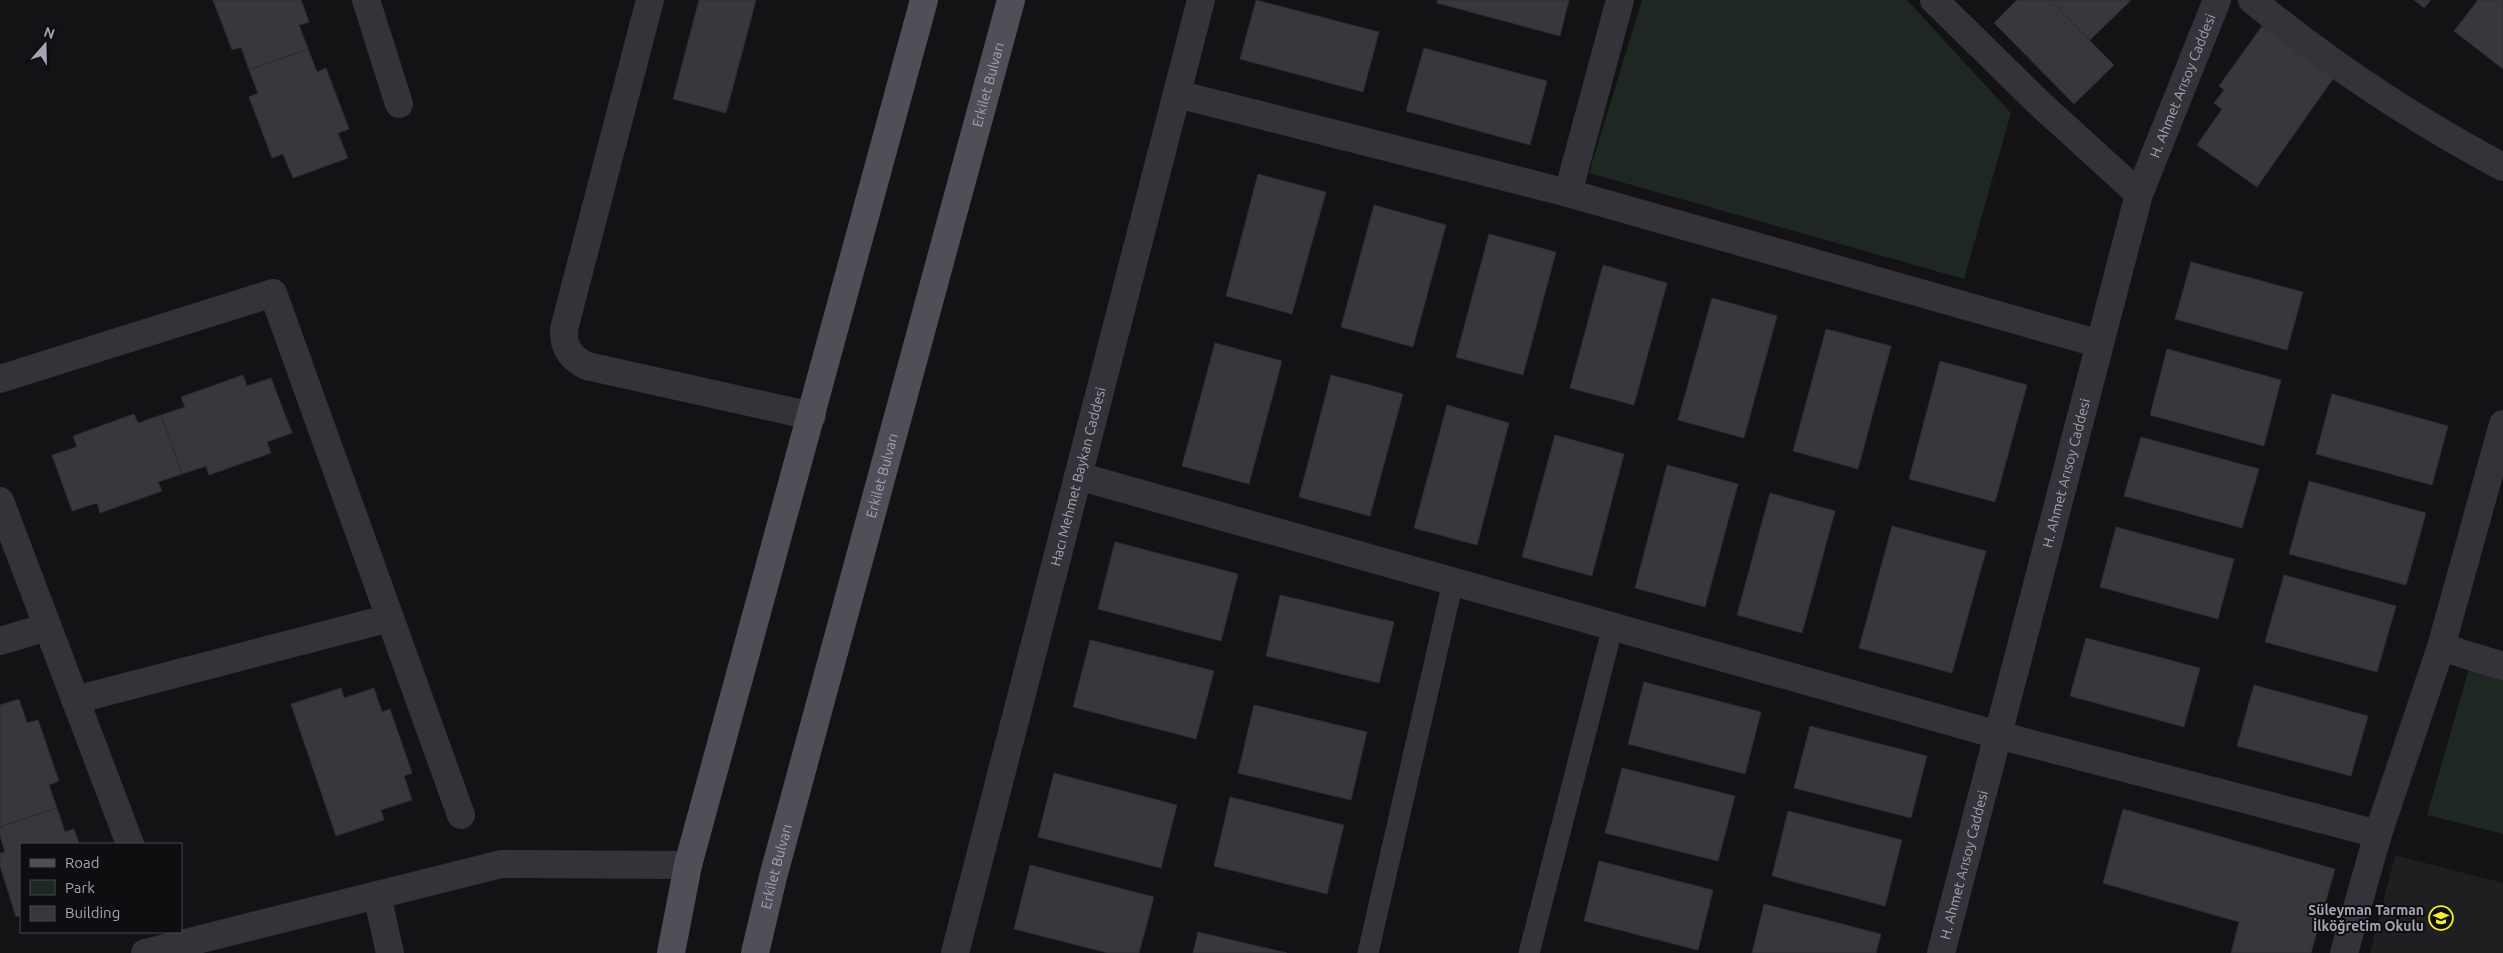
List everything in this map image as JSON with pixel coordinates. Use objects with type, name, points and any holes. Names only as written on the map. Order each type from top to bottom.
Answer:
[{"type":"main road","points":[[671,953],[688,865],[924,0]]},
{"type":"main road","name":"Erkilet Bulvarı","points":[[754,953],[1011,0]]},
{"type":"street","points":[[366,0],[399,104]]},
{"type":"street","points":[[650,0],[564,329],[564,341],[568,352],[576,361],[587,366],[812,416]]},
{"type":"street","name":"Hacı Mehmet Baykan Caddesi","points":[[955,953],[1201,0]]},
{"type":"street","points":[[1568,193],[1620,0]]},
{"type":"street","points":[[1934,0],[2038,101],[2139,194]]},
{"type":"street","name":"H. Ahmet Arısoy Caddesi","points":[[1941,953],[2139,194],[2218,0]]},
{"type":"street","points":[[2252,0],[2296,36],[2355,78],[2503,167]]},
{"type":"street","points":[[1177,94],[1568,193],[2100,344]]},
{"type":"street","points":[[0,379],[273,293],[461,815]]},
{"type":"street","points":[[2344,953],[2378,834],[2441,647],[2503,424]]},
{"type":"street","points":[[1078,476],[1998,735],[2378,834]]},
{"type":"street","points":[[0,501],[130,843]]},
{"type":"street","points":[[75,700],[390,618]]},
{"type":"street","points":[[0,642],[47,627]]},
{"type":"street","points":[[2441,647],[2503,666]]},
{"type":"street","points":[[162,946],[501,864],[688,865]]},
{"type":"street","points":[[377,895],[390,953]]},
{"type":"lane","points":[[1368,953],[1453,582]]},
{"type":"lane","points":[[1529,953],[1612,626]]},
{"type":"shaded area","name":"Süleyman Tarman İlköğretim Okulu","points":[[2395,855],[2503,883],[2503,953],[2370,953]]},
{"type":"green space","points":[[1642,0],[1907,0],[2011,113],[1964,279],[1589,173]]},
{"type":"green space","points":[[2472,658],[2503,666],[2503,834],[2427,815]]},
{"type":"building","points":[[213,0],[301,0],[309,22],[299,25],[308,49],[249,70],[241,47],[232,50]]},
{"type":"building","points":[[699,0],[756,0],[726,113],[673,99]]},
{"type":"building","points":[[1256,0],[1379,32],[1363,92],[1240,59]]},
{"type":"building","points":[[1437,0],[1569,0],[1560,36],[1437,3]]},
{"type":"building","points":[[2017,0],[2050,0],[2114,65],[2074,104],[1994,23]]},
{"type":"building","points":[[2050,0],[2131,0],[2090,40]]},
{"type":"building","points":[[2414,0],[2431,0],[2424,8]]},
{"type":"building","points":[[2478,0],[2503,0],[2503,69],[2454,31]]},
{"type":"building","points":[[2262,26],[2335,76],[2257,187],[2197,145],[2222,109],[2214,103],[2224,90],[2219,86]]},
{"type":"building","points":[[1424,48],[1547,81],[1530,145],[1406,111]]},
{"type":"building","points":[[308,49],[317,72],[326,68],[349,129],[338,133],[348,158],[293,178],[283,154],[272,158],[249,97],[258,93],[249,70]]},
{"type":"building","points":[[1258,174],[1326,192],[1292,314],[1226,296]]},
{"type":"building","points":[[1374,205],[1446,225],[1413,347],[1341,327]]},
{"type":"building","points":[[1489,234],[1556,252],[1523,375],[1456,357]]},
{"type":"building","points":[[2191,262],[2303,292],[2287,350],[2175,319]]},
{"type":"building","points":[[1603,265],[1667,283],[1634,405],[1570,388]]},
{"type":"building","points":[[1712,298],[1777,316],[1744,438],[1678,420]]},
{"type":"building","points":[[1826,329],[1891,346],[1858,469],[1793,451]]},
{"type":"building","points":[[1215,343],[1282,361],[1249,484],[1182,466]]},
{"type":"building","points":[[2167,349],[2281,380],[2264,446],[2150,415]]},
{"type":"building","points":[[1940,361],[2027,385],[1995,502],[1909,479]]},
{"type":"building","points":[[243,375],[247,386],[271,378],[292,433],[267,442],[271,453],[209,475],[206,466],[182,474],[161,415],[185,407],[181,397]]},
{"type":"building","points":[[1331,375],[1403,394],[1370,516],[1299,497]]},
{"type":"building","points":[[2332,394],[2448,426],[2432,485],[2316,454]]},
{"type":"building","points":[[1447,405],[1509,423],[1477,545],[1414,528]]},
{"type":"building","points":[[134,414],[138,423],[161,415],[182,474],[158,482],[162,491],[100,513],[97,503],[72,511],[52,455],[77,447],[73,436]]},
{"type":"building","points":[[1555,435],[1624,454],[1592,576],[1522,557]]},
{"type":"building","points":[[2141,437],[2259,469],[2242,528],[2124,496]]},
{"type":"building","points":[[1667,465],[1738,484],[1705,607],[1635,588]]},
{"type":"building","points":[[2309,481],[2426,513],[2406,585],[2289,554]]},
{"type":"building","points":[[1770,493],[1835,511],[1802,633],[1737,615]]},
{"type":"building","points":[[1892,526],[1986,551],[1952,673],[1859,648]]},
{"type":"building","points":[[2116,527],[2234,559],[2218,619],[2100,587]]},
{"type":"building","points":[[1115,542],[1238,574],[1221,641],[1098,609]]},
{"type":"building","points":[[2284,575],[2396,606],[2377,672],[2265,642]]},
{"type":"building","points":[[1280,595],[1394,622],[1379,683],[1266,656]]},
{"type":"building","points":[[2086,638],[2200,668],[2184,727],[2070,696]]},
{"type":"building","points":[[1090,640],[1214,671],[1196,739],[1073,707]]},
{"type":"building","points":[[1644,682],[1761,712],[1745,774],[1628,744]]},
{"type":"building","points":[[2254,685],[2368,716],[2351,776],[2237,746]]},
{"type":"building","points":[[341,688],[344,698],[374,688],[382,712],[390,709],[412,773],[404,776],[412,800],[381,810],[384,820],[336,836],[291,704]]},
{"type":"building","points":[[19,699],[27,723],[38,720],[59,781],[49,785],[57,808],[0,827],[0,705]]},
{"type":"building","points":[[1254,705],[1367,732],[1351,800],[1238,773]]},
{"type":"building","points":[[1810,726],[1927,756],[1911,818],[1794,788]]},
{"type":"building","points":[[1622,768],[1735,796],[1718,861],[1605,833]]},
{"type":"building","points":[[1054,773],[1177,805],[1161,868],[1038,837]]},
{"type":"building","points":[[1230,797],[1344,825],[1327,894],[1214,866]]},
{"type":"building","points":[[57,808],[65,832],[74,829],[79,843],[20,843],[20,915],[16,917],[0,866],[0,853],[5,852],[0,836],[0,827]]},
{"type":"building","points":[[2123,809],[2335,869],[2311,953],[2231,953],[2239,922],[2103,883]]},
{"type":"building","points":[[1788,811],[1902,840],[1885,906],[1772,876]]},
{"type":"building","points":[[1599,861],[1713,890],[1698,950],[1584,921]]},
{"type":"building","points":[[1030,865],[1154,897],[1139,953],[1108,953],[1014,929]]},
{"type":"building","points":[[1764,904],[1881,934],[1876,953],[1752,953]]},
{"type":"building","points":[[1198,932],[1287,953],[1193,953]]},
{"type":"place","name":"Süleyman Tarman İlköğretim Okulu","points":[[2441,918]]}]
